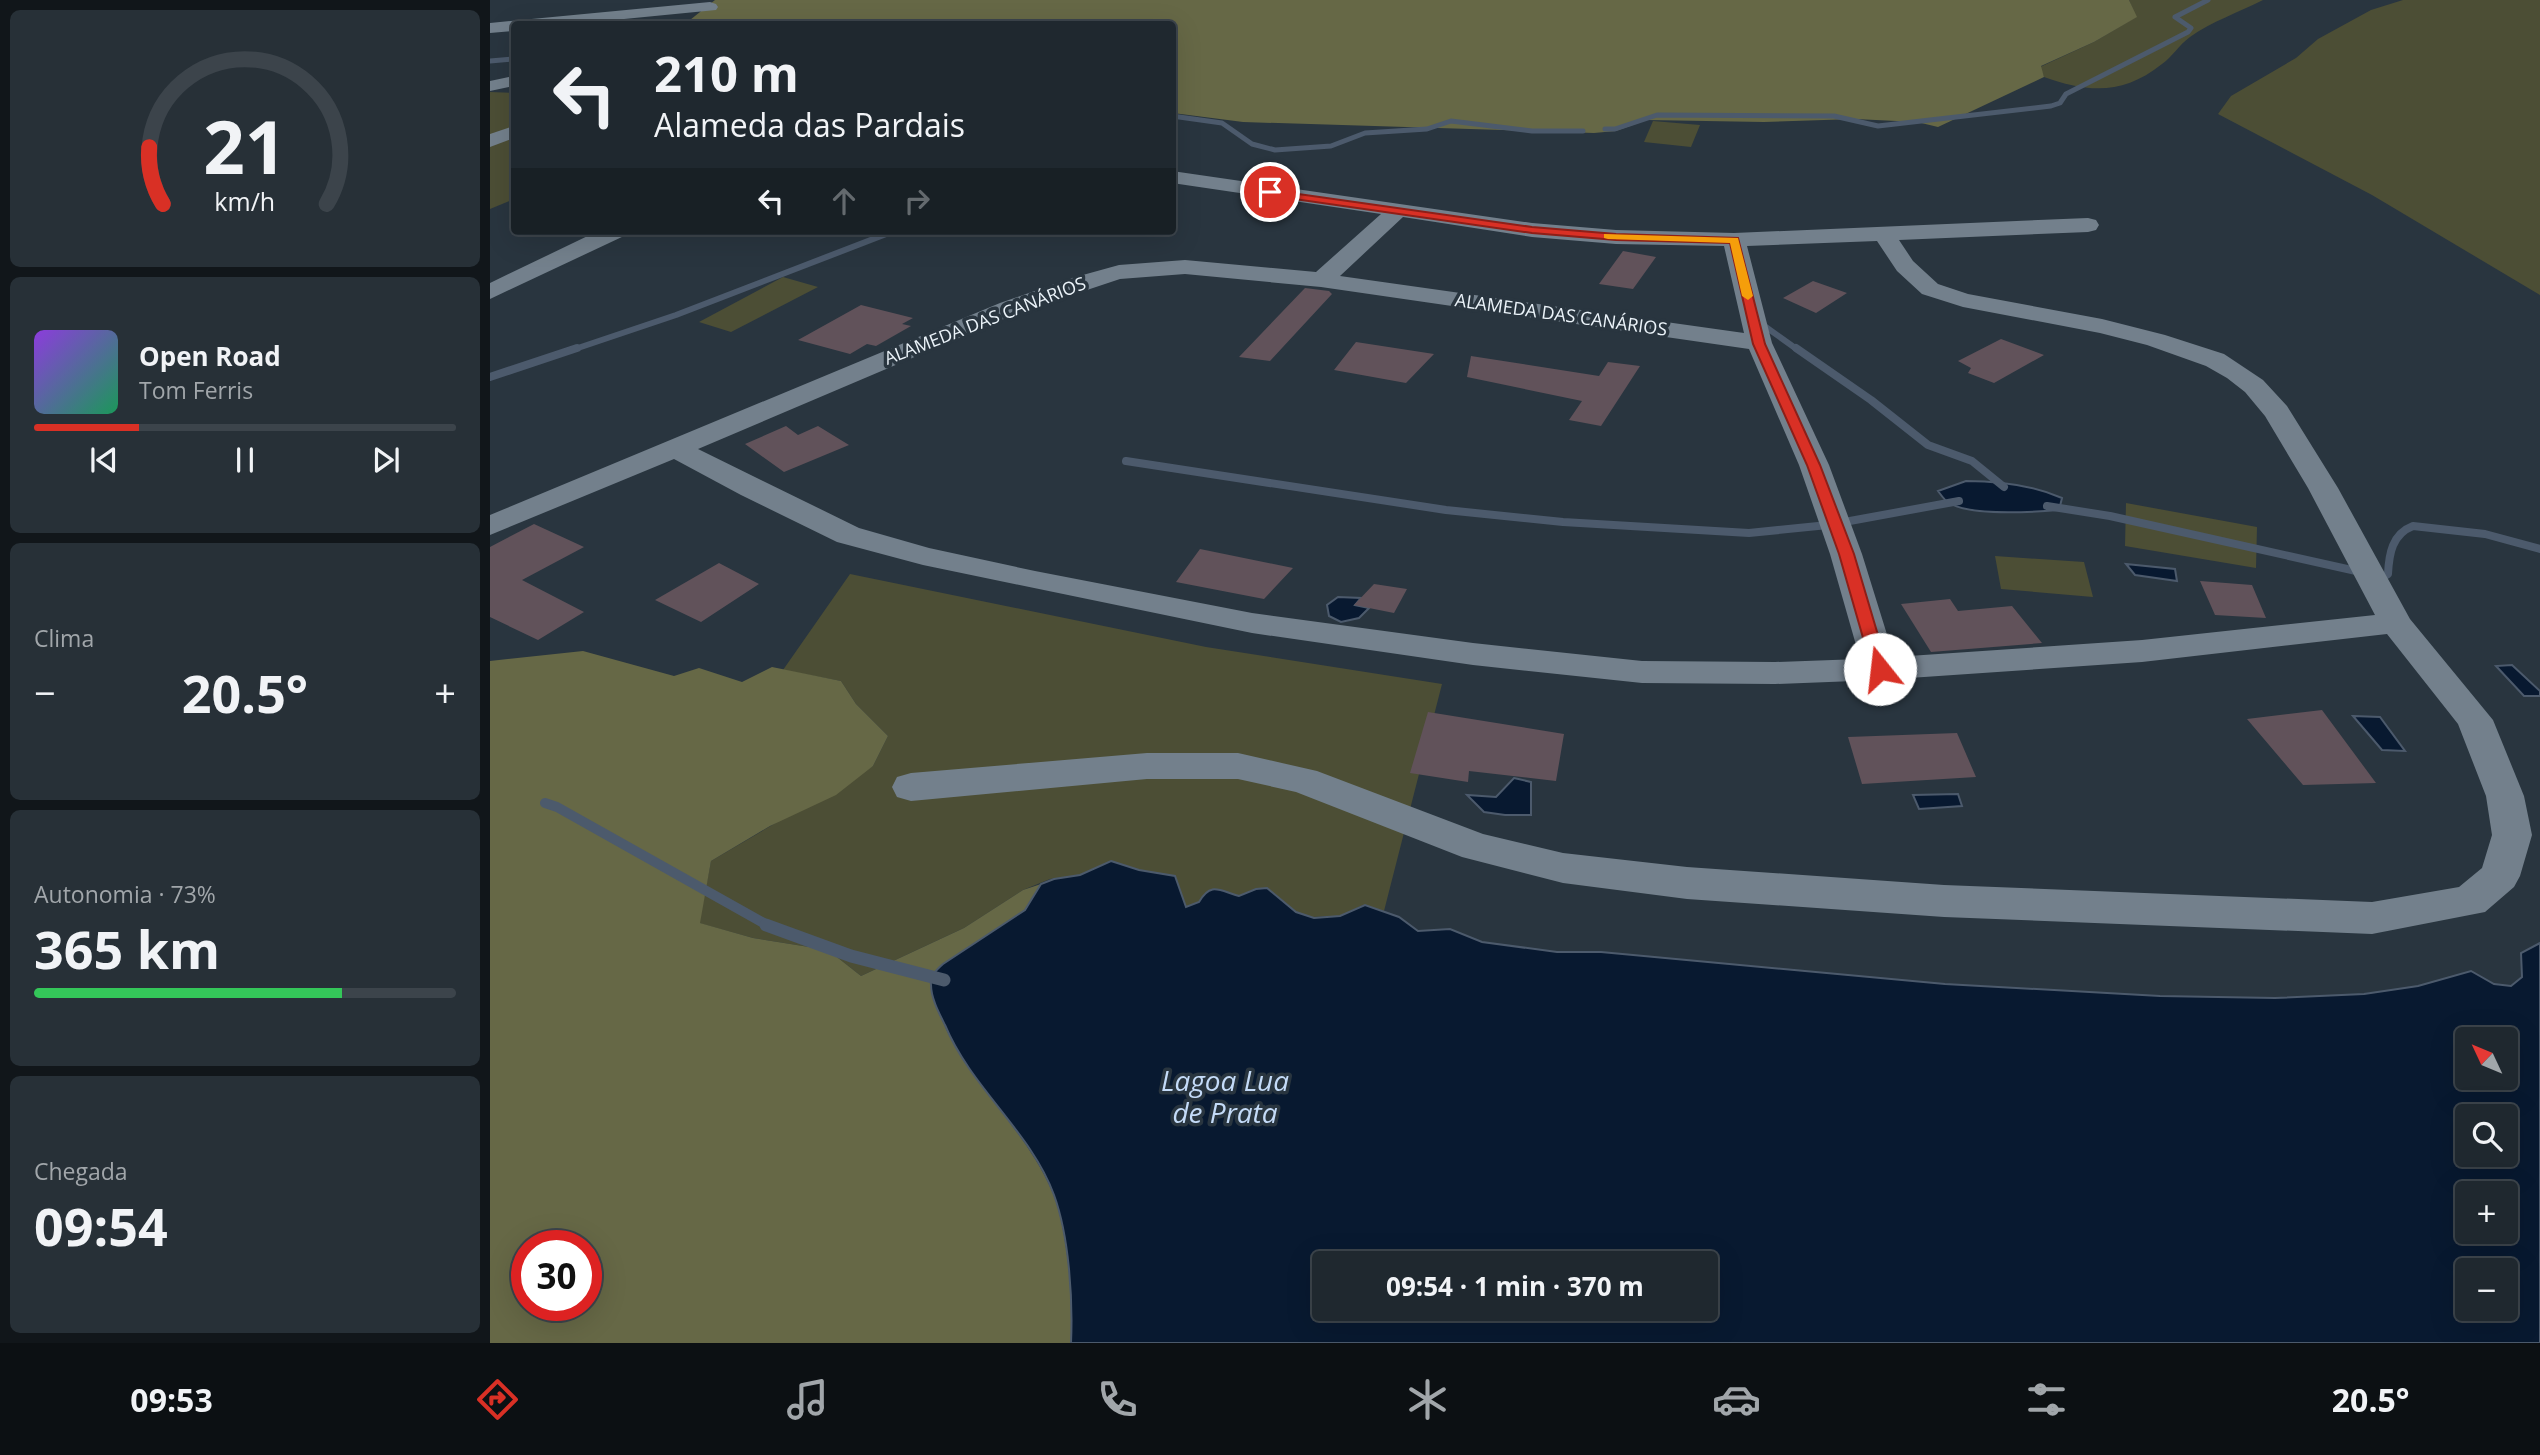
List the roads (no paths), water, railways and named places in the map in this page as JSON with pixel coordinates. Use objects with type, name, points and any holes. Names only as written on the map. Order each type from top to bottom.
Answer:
[{"type":"street","points":[[553,21],[715,3]]},
{"type":"street","points":[[689,21],[715,3]]},
{"type":"street","points":[[490,28],[511,26]]},
{"type":"street","points":[[490,80],[511,81]]},
{"type":"street","points":[[490,86],[511,82]]},
{"type":"street","points":[[490,141],[511,133]]},
{"type":"street","points":[[1176,178],[1396,212],[1532,230],[1616,237],[1734,240],[2088,225]]},
{"type":"street","points":[[1321,280],[1396,212]]},
{"type":"street","points":[[911,787],[1147,766],[1238,766],[1304,780],[1476,847],[1563,868],[1687,883],[1944,901],[2372,918],[2470,901],[2500,876],[2512,835],[2505,796],[2475,720],[2396,623],[2323,488],[2277,412],[2254,386],[2215,360],[2156,340],[1944,295],[1920,283],[1883,233]]},
{"type":"street","points":[[490,292],[608,235]]},
{"type":"street","points":[[1734,240],[1759,344],[1814,465],[1846,554],[1880,669]]},
{"type":"street","name":"ALAMEDA DAS CANÁRIOS","points":[[490,526],[1009,309],[1105,276],[1185,267],[1321,280],[1759,344]]},
{"type":"street","points":[[676,449],[751,489],[848,535],[1035,582],[1238,621],[1473,654],[1642,672],[1775,673],[1880,669],[2142,651],[2396,623]]},
{"type":"water","points":[[1966,481],[2015,485],[2062,498],[2059,510],[1987,511],[1972,510],[1949,503],[1938,491]]},
{"type":"water","points":[[2126,564],[2175,569],[2177,581],[2135,575]]},
{"type":"water","points":[[1338,597],[1361,598],[1355,605],[1369,608],[1359,618],[1341,622],[1329,616],[1327,605]]},
{"type":"water","points":[[2512,665],[2540,691],[2540,696],[2524,696],[2496,666]]},
{"type":"water","points":[[2353,716],[2380,717],[2405,751],[2382,750]]},
{"type":"water","points":[[1514,778],[1531,782],[1531,815],[1484,812],[1467,795],[1496,797]]},
{"type":"water","points":[[1958,794],[1962,806],[1919,809],[1913,795]]},
{"type":"water","name":"Lagoa Lua de Prata","points":[[1111,861],[1139,870],[1175,876],[1186,907],[1199,902],[1208,892],[1216,889],[1239,896],[1267,888],[1296,912],[1314,918],[1340,916],[1365,905],[1399,917],[1418,931],[1450,929],[1482,942],[1557,952],[1601,952],[1945,984],[2160,996],[2275,998],[2364,994],[2418,986],[2471,971],[2494,984],[2511,986],[2522,977],[2521,953],[2540,943],[2540,1343],[1071,1343],[1069,1268],[1054,1195],[1031,1151],[956,1048],[932,995],[931,982],[934,973],[943,964],[1025,910],[1041,884],[1080,875]]},
{"type":"waterway","points":[[1605,129],[1615,129],[1657,115],[1834,116],[1878,126],[2051,106],[2060,103],[2066,94],[2188,32],[2191,28],[2175,17],[2208,0]]},
{"type":"waterway","points":[[490,61],[511,59]]},
{"type":"waterway","points":[[1176,117],[1222,123],[1252,144],[1275,150],[1331,146],[1365,133],[1427,129],[1451,121],[1532,131],[1583,131]]},
{"type":"waterway","points":[[572,350],[676,315],[884,235]]},
{"type":"waterway","points":[[1763,325],[1798,350]]},
{"type":"waterway","points":[[490,377],[577,348]]},
{"type":"waterway","points":[[1796,348],[1871,400],[1928,445],[1972,461],[2004,487]]},
{"type":"waterway","points":[[1126,461],[1446,510],[1563,522],[1749,533],[1828,525],[1959,501]]},
{"type":"waterway","points":[[2047,506],[2110,516],[2383,577],[2388,574],[2389,559],[2396,539],[2413,526],[2485,534],[2540,549]]},
{"type":"waterway","points":[[545,803],[557,807],[769,926]]},
{"type":"waterway","points":[[766,925],[851,956],[944,980]]}]
